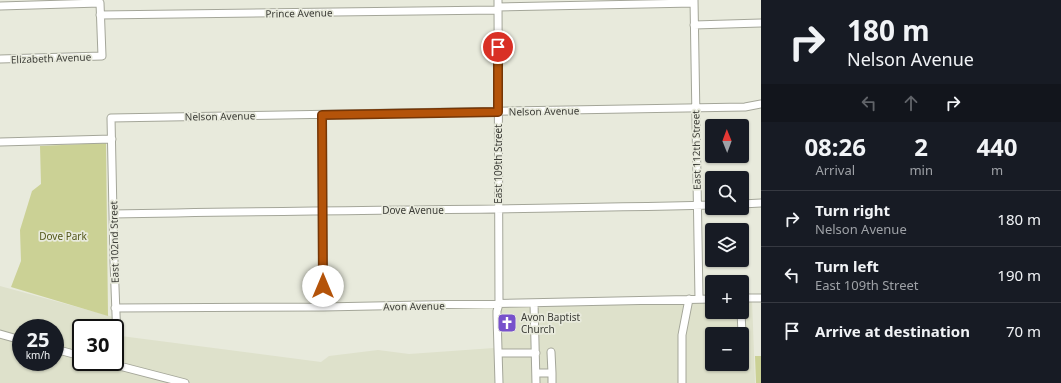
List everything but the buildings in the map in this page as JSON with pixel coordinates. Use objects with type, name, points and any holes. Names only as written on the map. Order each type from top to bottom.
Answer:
[{"type":"street","name":"Prince Avenue","points":[[100,15],[694,2]]},
{"type":"street","name":"East 112th Street","points":[[694,2],[699,299]]},
{"type":"street","points":[[0,6],[100,3],[100,15]]},
{"type":"street","name":"East 109th Street","points":[[498,6],[499,304],[496,311],[499,383]]},
{"type":"street","name":"Elizabeth Avenue","points":[[0,59],[102,56],[100,15]]},
{"type":"street","points":[[694,25],[761,23]]},
{"type":"street","name":"Nelson Avenue","points":[[111,118],[745,108],[761,104]]},
{"type":"street","points":[[322,115],[323,307]]},
{"type":"street","name":"East 102nd Street","points":[[111,118],[116,319]]},
{"type":"street","points":[[0,142],[112,139]]},
{"type":"street","points":[[749,204],[761,203]]},
{"type":"street","name":"Dove Avenue","points":[[113,214],[323,210],[498,210],[705,205]]},
{"type":"street","points":[[749,298],[761,298]]},
{"type":"street","name":"Avon Avenue","points":[[115,308],[323,307],[705,299]]},
{"type":"street","points":[[682,383],[682,330],[689,300]]},
{"type":"street","points":[[534,303],[536,383]]},
{"type":"street","points":[[0,334],[12,337]]},
{"type":"street","points":[[551,352],[552,383]]},
{"type":"street","points":[[498,353],[536,353]]},
{"type":"street","points":[[124,368],[185,383]]},
{"type":"street","points":[[536,374],[552,373]]},
{"type":"shaded area","points":[[0,286],[121,319],[72,319],[72,371],[124,371],[124,336],[321,362],[329,356],[378,350],[409,354],[494,348],[494,304],[705,299],[705,319],[749,319],[749,298],[752,298],[755,383],[0,383]]},
{"type":"green space","name":"Dove Park","points":[[106,143],[108,316],[11,287],[21,261],[20,230],[32,191],[41,184],[40,146]]},
{"type":"green space","points":[[755,356],[761,356],[761,383],[756,383]]},
{"type":"place","name":"Avon Baptist Church","points":[[507,323]]},
{"type":"route","points":[[323,286],[322,115],[498,112],[498,47]]}]
